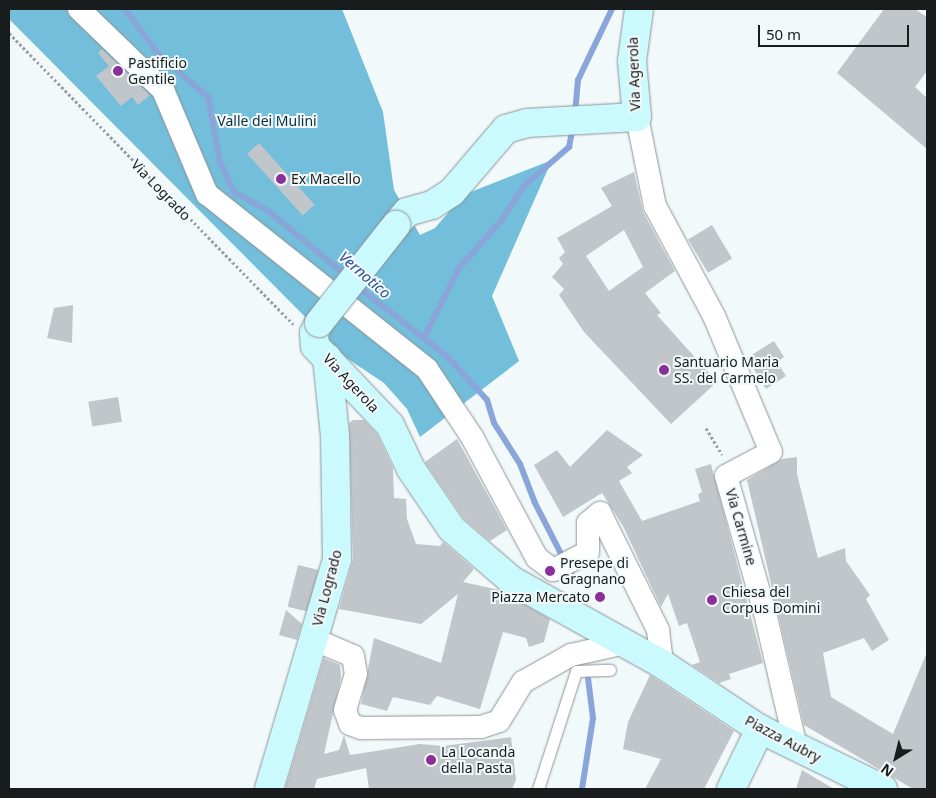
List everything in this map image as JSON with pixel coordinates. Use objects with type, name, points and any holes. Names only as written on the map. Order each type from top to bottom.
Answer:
[{"type":"street","points":[[79,9],[163,90],[207,194],[427,369],[472,436],[537,558],[553,570],[588,552],[588,523],[600,513],[658,630],[662,664]]},
{"type":"street","name":"Via Agerola","points":[[621,644],[511,580],[452,529],[411,469],[390,425],[378,413],[321,342],[396,225],[407,212],[432,205],[452,192],[506,130],[527,123],[608,121],[637,117],[632,62],[639,9]]},
{"type":"street","name":"Via Carmine","points":[[637,117],[655,206],[714,316],[771,452],[726,476],[765,613],[796,747]]},
{"type":"street","name":"Via Logrado","points":[[270,789],[339,541],[335,436],[321,342]]},
{"type":"street","points":[[335,436],[341,421],[348,417],[378,413]]},
{"type":"street","points":[[312,639],[353,656],[356,674],[345,710],[350,724],[362,728],[481,727],[499,721],[523,682],[571,655],[621,644],[662,664]]},
{"type":"street","name":"Piazza Aubry","points":[[662,664],[760,729],[883,789]]},
{"type":"street","points":[[731,789],[760,729]]},
{"type":"lane","points":[[538,789],[576,671],[610,670]]},
{"type":"path","name":"Via Logrado","points":[[9,33],[321,342]]},
{"type":"path","points":[[706,428],[733,472]]},
{"type":"green space","name":"Valle dei Mulini","points":[[9,9],[342,9],[383,112],[394,190],[420,235],[435,228],[463,195],[552,160],[492,296],[519,361],[420,437],[407,409],[384,383],[345,357],[9,19]]},
{"type":"building","points":[[884,9],[915,9],[927,17],[927,71],[915,87],[927,98],[927,149],[837,73]]},
{"type":"building","name":"Pastificio Gentile","points":[[102,49],[150,95],[138,105],[132,97],[121,106],[96,76],[109,66],[98,53]]},
{"type":"building","name":"Ex Macello","points":[[259,143],[315,205],[303,215],[247,154]]},
{"type":"building","points":[[634,172],[643,212],[675,271],[645,293],[661,313],[657,315],[717,382],[671,424],[584,332],[559,295],[564,289],[552,277],[563,264],[559,258],[565,252],[557,238],[612,206],[601,188]],"holes":[[[624,230],[643,267],[609,291],[586,256]]]},
{"type":"building","points":[[712,225],[732,258],[708,273],[688,239]]},
{"type":"building","points":[[73,305],[72,343],[47,338],[54,308]]},
{"type":"building","points":[[774,341],[784,357],[777,362],[786,376],[766,389],[747,358]]},
{"type":"building","points":[[118,397],[122,422],[92,426],[88,402]]},
{"type":"building","points":[[353,420],[364,420],[377,434],[393,468],[394,498],[406,499],[407,519],[416,544],[440,546],[443,542],[474,569],[463,582],[499,590],[550,619],[544,642],[529,647],[526,638],[503,632],[480,709],[437,696],[430,705],[393,697],[387,711],[361,704],[374,638],[441,663],[458,594],[421,624],[339,609],[353,560],[349,423]]},
{"type":"building","points":[[607,430],[643,455],[627,467],[632,473],[619,481],[642,521],[700,501],[698,494],[702,492],[695,469],[711,464],[763,663],[729,674],[731,679],[719,683],[692,665],[700,662],[687,623],[679,626],[668,594],[661,607],[623,526],[602,493],[563,517],[534,465],[557,450],[570,467]]},
{"type":"building","points":[[457,439],[507,530],[490,541],[464,519],[425,462]]},
{"type":"building","points":[[797,457],[797,474],[818,558],[845,548],[846,561],[870,595],[866,599],[889,640],[872,651],[864,638],[823,653],[831,697],[893,734],[927,652],[927,789],[913,789],[804,725],[747,480],[782,459]]},
{"type":"building","points":[[298,565],[318,570],[308,612],[288,607]]},
{"type":"building","points":[[286,610],[302,624],[297,640],[279,635]]},
{"type":"building","points":[[324,658],[340,665],[341,677],[324,754],[339,750],[344,735],[350,755],[420,744],[443,746],[511,737],[516,780],[512,789],[369,789],[366,768],[317,779],[314,789],[285,789]]},
{"type":"building","points":[[650,675],[734,731],[704,789],[645,789],[661,759],[623,749],[628,722]]},
{"type":"building","points":[[802,770],[834,789],[796,789]]},
{"type":"waterway","name":"Vernotico","points":[[125,9],[159,55],[208,97],[220,162],[234,192],[267,210],[348,277]]},
{"type":"waterway","points":[[575,114],[578,80],[612,9]]},
{"type":"waterway","points":[[424,338],[459,268],[501,221],[524,186],[569,147],[573,127]]},
{"type":"waterway","name":"Vernotico","points":[[357,286],[448,357],[487,400],[494,423],[520,464],[534,501],[574,579]]},
{"type":"waterway","name":"Vernotico","points":[[582,789],[593,718],[588,678]]},
{"type":"place","name":"Pastificio Gentile","points":[[118,71]]},
{"type":"place","name":"Ex Macello","points":[[281,179]]},
{"type":"place","name":"Santuario Maria SS. del Carmelo","points":[[664,370]]},
{"type":"place","name":"Presepe di Gragnano","points":[[550,571]]},
{"type":"place","name":"Piazza Mercato","points":[[600,597]]},
{"type":"place","name":"Chiesa del Corpus Domini","points":[[712,600]]},
{"type":"place","name":"La Locanda della Pasta","points":[[431,760]]}]
